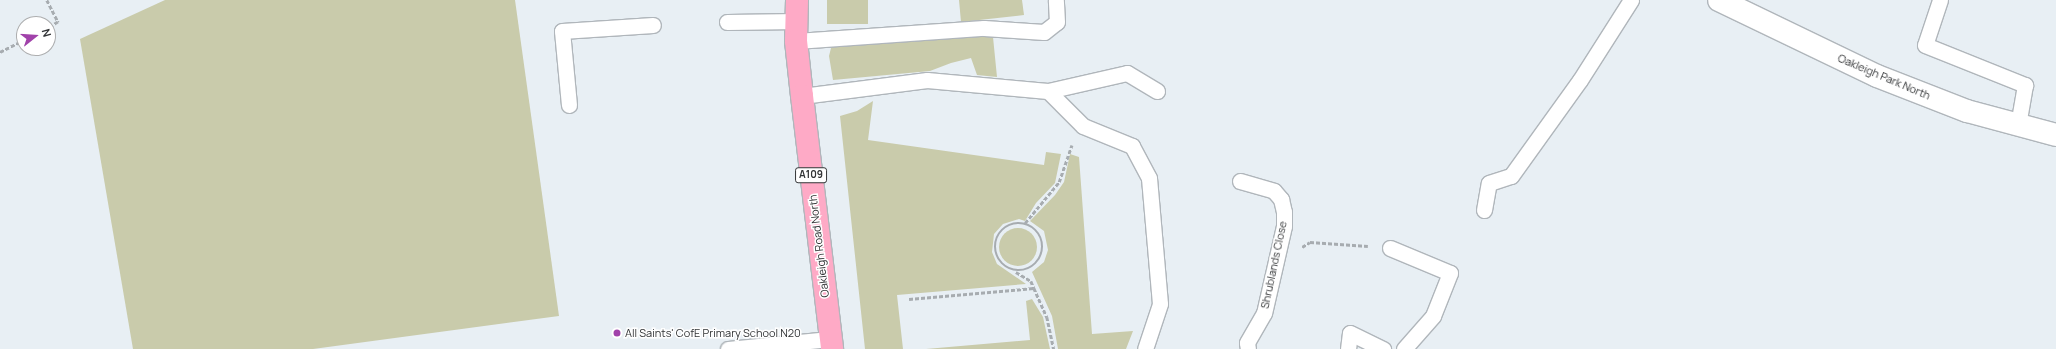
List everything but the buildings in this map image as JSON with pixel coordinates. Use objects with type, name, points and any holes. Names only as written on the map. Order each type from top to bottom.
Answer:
[{"type":"main road","name":"Oakleigh Road North","points":[[797,21],[802,96],[831,344]]},
{"type":"street","name":"Oakleigh Park North","points":[[1719,0],[1876,76],[1967,111],[2056,135]]},
{"type":"lane","points":[[727,22],[797,21],[984,28],[1044,32],[1057,22],[1056,0]]},
{"type":"lane","points":[[1484,210],[1489,183],[1511,176],[1580,80],[1631,0]]},
{"type":"lane","points":[[1940,0],[1925,45],[2025,85],[2018,125]]},
{"type":"lane","points":[[569,105],[562,31],[653,25]]},
{"type":"lane","points":[[802,96],[927,80],[1048,91],[1127,73],[1157,91]]},
{"type":"lane","points":[[1048,91],[1083,126],[1132,146],[1149,178],[1160,304],[1144,349]]},
{"type":"lane","name":"Shrublands Close","points":[[1240,181],[1274,191],[1281,199],[1284,212],[1284,226],[1264,313],[1247,343],[1248,349]]},
{"type":"lane","points":[[1390,248],[1450,273],[1433,316],[1404,349]]},
{"type":"lane","points":[[1348,349],[1350,334],[1383,349]]},
{"type":"lane","points":[[728,349],[831,344]]},
{"type":"path","points":[[47,0],[55,16]]},
{"type":"path","points":[[0,52],[16,44]]},
{"type":"path","points":[[1054,349],[1047,316],[1031,281],[1016,272],[1009,270],[999,261],[994,248],[996,240],[1006,226],[1025,223],[1059,182],[1067,153],[1083,126]]},
{"type":"path","points":[[1016,272],[1031,268],[1038,263],[1043,251],[1040,234],[1025,223]]},
{"type":"path","points":[[1299,248],[1310,242],[1390,248]]},
{"type":"path","points":[[909,299],[1034,288]]},
{"type":"green space","points":[[165,0],[515,0],[559,316],[313,349],[133,349],[80,39]]},
{"type":"green space","points":[[827,0],[868,0],[868,24],[827,24]]},
{"type":"green space","points":[[959,0],[1022,0],[1024,15],[961,22]]},
{"type":"green space","points":[[968,34],[993,37],[997,77],[977,75],[971,58],[951,63],[930,71],[833,80],[829,56],[832,44]]},
{"type":"green space","points":[[873,101],[868,140],[1044,165],[1046,152],[1061,154],[1055,183],[1036,203],[1025,221],[1019,219],[1003,224],[994,234],[992,252],[997,264],[1026,284],[897,295],[903,349],[865,349],[840,116],[857,111]]},
{"type":"green space","points":[[1070,154],[1079,157],[1092,334],[1133,331],[1126,349],[1058,349],[1052,316],[1032,272],[1044,262],[1048,250],[1044,231],[1030,221],[1055,195],[1064,182]]},
{"type":"green space","points":[[1014,228],[1022,228],[1032,233],[1036,240],[1036,254],[1032,261],[1022,266],[1014,266],[1004,261],[1002,258],[999,251],[999,243],[1004,233],[1007,231]]},
{"type":"green space","points":[[1032,299],[1043,317],[1050,349],[926,349],[1030,340],[1026,301]]},
{"type":"place","name":"All Saints' CofE Primary School N20","points":[[617,333]]}]
